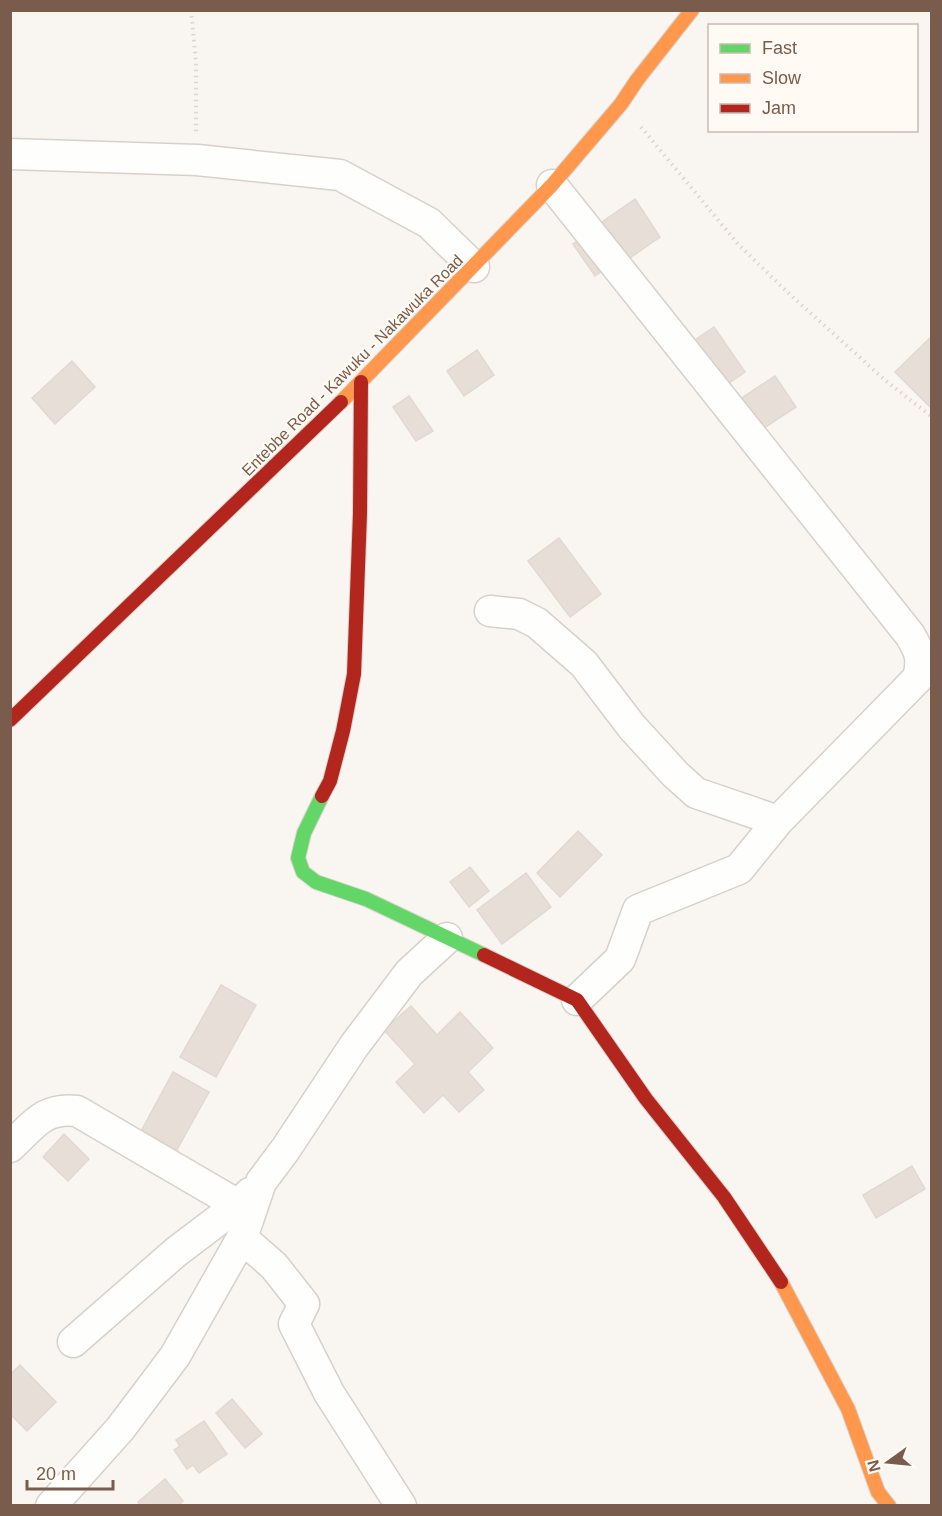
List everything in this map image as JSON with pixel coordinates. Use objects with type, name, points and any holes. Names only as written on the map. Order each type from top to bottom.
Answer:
[{"type":"street","name":"Entebbe Road - Kawuku - Nakawuka Road","points":[[10,720],[361,382],[474,267],[552,185],[621,104],[692,10]]},
{"type":"street","points":[[10,154],[197,160],[340,175],[429,223],[474,267]]},
{"type":"street","points":[[552,185],[910,635],[919,650],[921,664],[918,678],[778,821],[739,869],[638,910],[620,959],[577,1000]]},
{"type":"street","points":[[361,382],[360,513],[354,675],[344,731],[330,781],[304,833],[298,858],[303,872],[316,882],[366,900],[577,1000],[646,1099],[724,1197],[778,1276],[848,1409],[878,1492],[888,1506]]},
{"type":"street","points":[[490,611],[519,614],[537,623],[584,664],[632,727],[675,774],[696,793],[778,821]]},
{"type":"street","points":[[74,1342],[176,1251],[238,1205],[261,1182],[354,1046],[409,973],[447,938]]},
{"type":"street","points":[[10,1148],[46,1114],[64,1109],[77,1111],[238,1205]]},
{"type":"street","points":[[58,1503],[120,1429],[176,1356],[242,1238],[261,1182]]},
{"type":"street","points":[[242,1238],[274,1266],[304,1304],[294,1324],[329,1393],[401,1506]]},
{"type":"path","points":[[191,10],[196,62],[197,160]]},
{"type":"path","points":[[621,104],[674,164],[738,244],[877,374],[932,417]]},
{"type":"building","points":[[635,199],[660,237],[617,267],[592,229]]},
{"type":"building","points":[[589,233],[611,265],[595,276],[573,244]]},
{"type":"building","points":[[714,327],[745,372],[710,396],[679,351]]},
{"type":"building","points":[[932,336],[932,409],[895,372]]},
{"type":"building","points":[[477,350],[494,375],[464,396],[447,371]]},
{"type":"building","points":[[72,361],[95,387],[55,424],[32,398]]},
{"type":"building","points":[[775,376],[796,407],[755,434],[734,403]]},
{"type":"building","points":[[409,396],[433,431],[416,441],[393,407]]},
{"type":"building","points":[[559,538],[601,594],[570,617],[528,561]]},
{"type":"building","points":[[578,831],[602,855],[560,897],[537,873]]},
{"type":"building","points":[[470,867],[489,891],[469,907],[450,882]]},
{"type":"building","points":[[526,873],[551,907],[502,944],[477,910]]},
{"type":"building","points":[[221,985],[256,1005],[216,1077],[180,1057]]},
{"type":"building","points":[[411,1006],[437,1035],[460,1012],[493,1048],[468,1072],[484,1090],[459,1112],[443,1095],[424,1113],[396,1082],[415,1064],[384,1030]]},
{"type":"building","points":[[173,1072],[209,1092],[174,1155],[139,1135]]},
{"type":"building","points":[[64,1134],[89,1159],[68,1181],[43,1157]]},
{"type":"building","points":[[912,1166],[925,1189],[876,1218],[863,1195]]},
{"type":"building","points":[[20,1365],[56,1402],[27,1431],[10,1414],[10,1375]]},
{"type":"building","points":[[232,1399],[262,1434],[245,1448],[216,1413]]},
{"type":"building","points":[[204,1421],[227,1454],[199,1473],[193,1465],[187,1469],[174,1450],[180,1446],[176,1440]]},
{"type":"building","points":[[165,1479],[183,1501],[178,1506],[141,1506],[138,1502]]},
{"type":"traffic: fast","points":[[322,796],[304,833],[298,858],[303,872],[316,882],[366,899],[484,955]]},
{"type":"traffic: slow","points":[[341,402],[552,185],[621,104],[692,10]]},
{"type":"traffic: slow","points":[[781,1282],[848,1409],[878,1492],[889,1506]]},
{"type":"traffic: jam","points":[[322,796],[330,781],[354,674],[360,513],[361,382]]},
{"type":"traffic: jam","points":[[10,720],[341,402]]},
{"type":"traffic: jam","points":[[484,955],[577,1000],[646,1099],[724,1197],[781,1282]]}]
